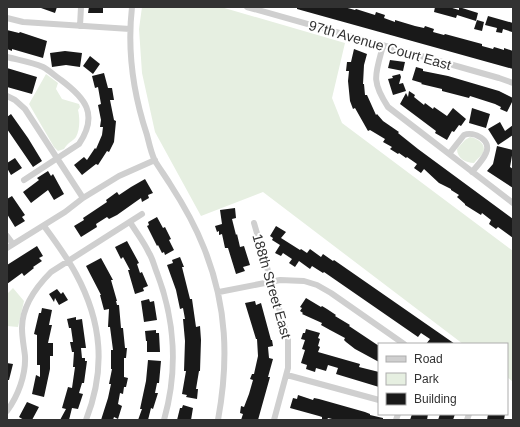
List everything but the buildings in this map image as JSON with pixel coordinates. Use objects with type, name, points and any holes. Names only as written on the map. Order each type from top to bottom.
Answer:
[{"type":"street","points":[[80,26],[81,7]]},
{"type":"street","points":[[132,7],[130,29],[132,71],[140,116],[155,160],[187,212],[204,247],[219,292],[225,345],[224,391],[218,420]]},
{"type":"street","name":"97th Avenue Court East","points":[[247,7],[513,83]]},
{"type":"street","points":[[7,18],[23,22],[130,29]]},
{"type":"street","points":[[383,46],[376,72],[376,82],[379,92],[388,107],[513,203]]},
{"type":"street","points":[[7,57],[43,67],[74,90],[86,104],[88,118],[84,136],[79,144],[24,180]]},
{"type":"street","points":[[7,96],[15,100],[25,109],[83,198]]},
{"type":"street","points":[[449,154],[464,135],[474,134],[479,136],[487,145],[487,150],[486,154],[472,172]]},
{"type":"street","points":[[7,248],[44,226],[83,198],[119,176],[155,160]]},
{"type":"street","points":[[7,411],[15,398],[23,374],[25,358],[22,328],[28,304],[33,293],[51,272],[142,214]]},
{"type":"street","points":[[130,222],[150,253],[169,312],[172,335],[172,362],[170,392],[164,420]]},
{"type":"street","name":"188th Street East","points":[[254,222],[288,339],[289,353],[287,375],[274,420]]},
{"type":"street","points":[[44,226],[68,261],[85,293],[93,313],[98,338],[99,360],[97,385],[86,420]]},
{"type":"street","points":[[7,236],[13,244]]},
{"type":"street","points":[[219,292],[271,281],[304,281],[317,285],[331,293],[403,343]]},
{"type":"street","points":[[287,375],[378,400]]},
{"type":"green space","points":[[142,7],[221,7],[345,43],[332,98],[342,123],[513,251],[513,382],[508,378],[508,343],[462,343],[263,192],[201,216],[155,132],[142,73],[139,29]]},
{"type":"green space","points":[[46,74],[58,83],[56,89],[62,99],[79,104],[80,107],[78,110],[79,127],[76,137],[64,149],[58,151],[54,147],[29,104]]},
{"type":"green space","points":[[470,137],[481,142],[484,147],[483,153],[474,163],[462,159],[457,152],[457,149]]},
{"type":"green space","points":[[13,288],[24,301],[18,327],[7,326],[7,294]]}]
